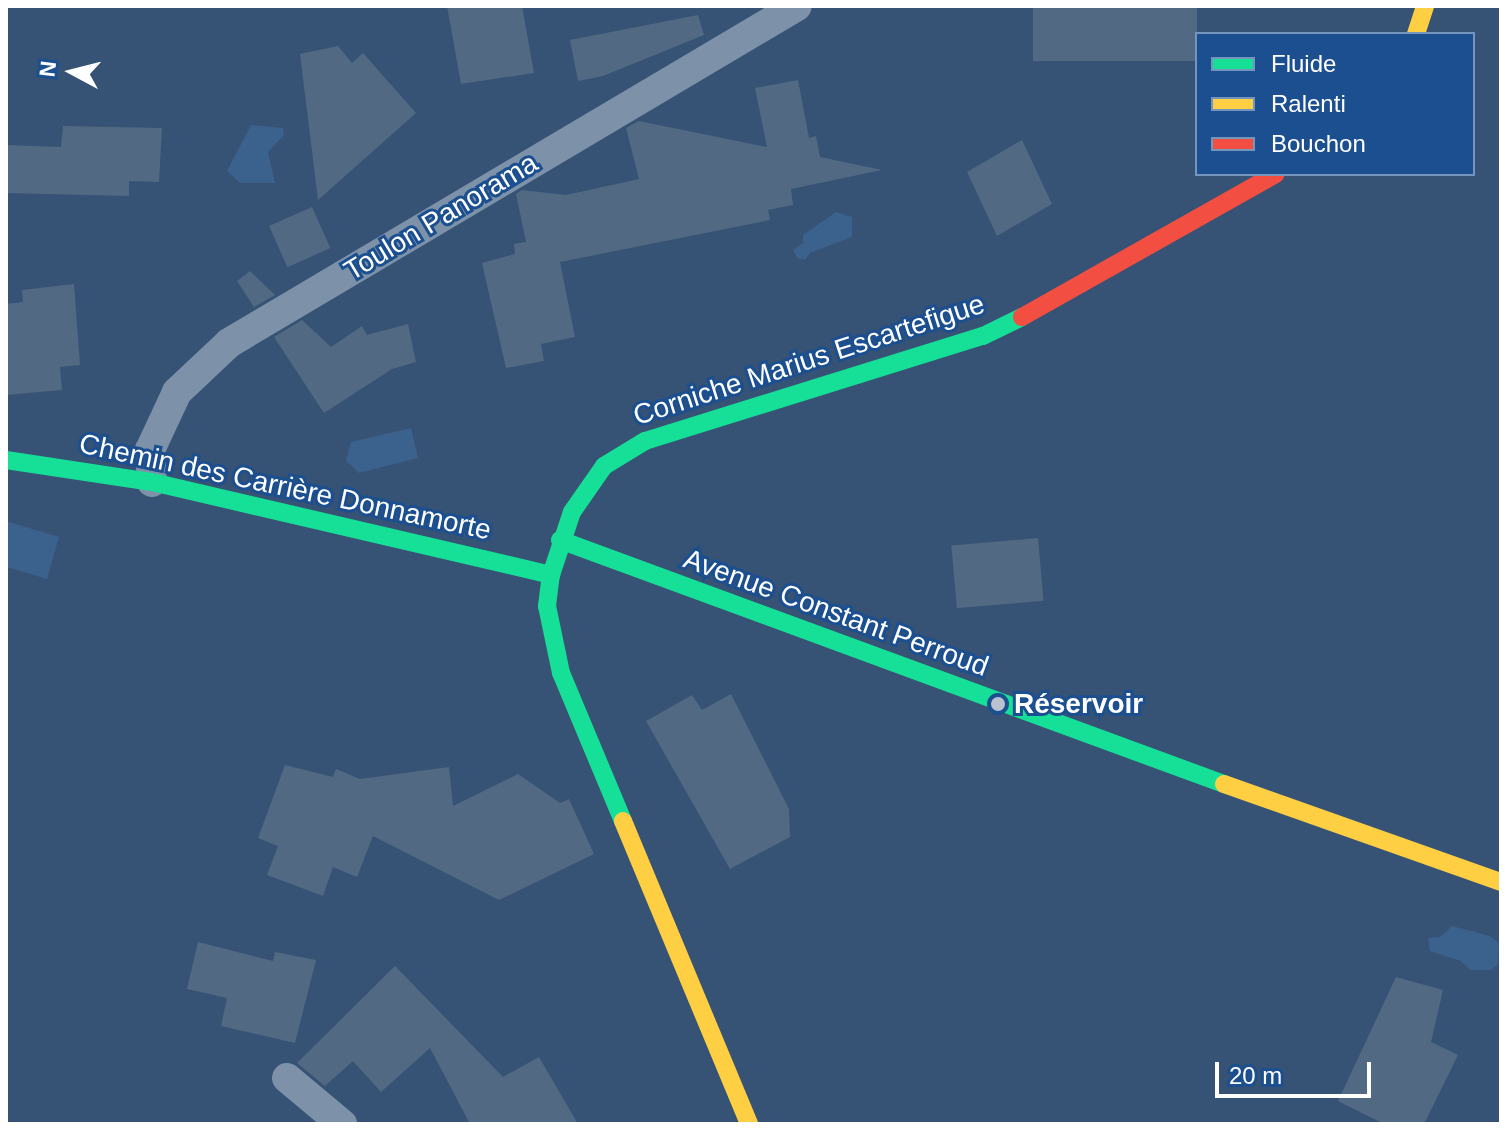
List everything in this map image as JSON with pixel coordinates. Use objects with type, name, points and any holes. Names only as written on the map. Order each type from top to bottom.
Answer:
[{"type":"street","points":[[1417,32],[1425,6]]},
{"type":"street","name":"Corniche Marius Escartefigue","points":[[749,1124],[561,673],[547,606],[560,540],[572,512],[604,466],[645,441],[983,336],[1046,305],[1272,176]]},
{"type":"street","name":"Chemin des Carrière Donnamorte","points":[[6,460],[152,482],[551,575]]},
{"type":"street","name":"Avenue Constant Perroud","points":[[560,540],[998,704],[1501,882]]},
{"type":"lane","name":"Toulon Panorama","points":[[152,482],[150,450],[177,392],[229,343],[797,6]]},
{"type":"lane","points":[[287,1078],[342,1124]]},
{"type":"water","points":[[251,125],[283,128],[284,135],[268,152],[275,183],[240,183],[227,171]]},
{"type":"water","points":[[836,212],[852,217],[852,237],[810,253],[805,260],[797,258],[793,250],[803,243],[803,235]]},
{"type":"water","points":[[411,428],[418,458],[359,473],[346,461],[351,442]]},
{"type":"water","points":[[6,521],[59,537],[47,579],[7,567]]},
{"type":"water","points":[[1452,926],[1490,936],[1499,943],[1498,964],[1491,970],[1470,970],[1461,961],[1430,951],[1428,938],[1440,937]]},
{"type":"building","points":[[447,6],[522,6],[534,73],[461,84]]},
{"type":"building","points":[[1033,6],[1197,6],[1195,61],[1033,61]]},
{"type":"building","points":[[698,15],[704,35],[603,76],[578,81],[570,40]]},
{"type":"building","points":[[338,46],[352,63],[363,53],[416,113],[318,200],[300,54]]},
{"type":"building","points":[[798,80],[809,138],[816,136],[820,157],[882,170],[791,189],[793,205],[768,210],[770,220],[560,262],[575,337],[541,344],[544,361],[506,368],[482,263],[515,254],[514,244],[526,242],[516,194],[522,190],[566,195],[639,179],[626,128],[639,121],[767,147],[755,88]]},
{"type":"building","points":[[63,126],[162,128],[159,182],[129,181],[129,196],[6,193],[6,145],[61,147]]},
{"type":"building","points":[[1022,140],[1052,204],[997,236],[967,172]]},
{"type":"building","points":[[312,207],[330,248],[287,267],[269,226]]},
{"type":"building","points":[[250,271],[275,295],[254,307],[237,281]]},
{"type":"building","points":[[74,284],[80,365],[60,367],[62,390],[6,395],[6,304],[23,302],[22,290]]},
{"type":"building","points":[[302,320],[331,347],[362,326],[367,335],[408,324],[416,362],[392,369],[324,413],[274,337]]},
{"type":"building","points":[[1038,538],[1043,601],[957,608],[951,546]]},
{"type":"building","points":[[731,694],[789,809],[790,837],[730,869],[646,721],[692,695],[702,710]]},
{"type":"building","points":[[285,765],[333,777],[336,769],[360,779],[449,767],[453,806],[518,774],[560,803],[569,799],[594,854],[499,900],[373,836],[357,877],[333,867],[323,896],[267,875],[278,846],[258,838]]},
{"type":"building","points":[[198,942],[273,961],[275,952],[316,960],[295,1043],[221,1026],[227,998],[187,989]]},
{"type":"building","points":[[395,966],[503,1077],[539,1057],[578,1124],[470,1124],[430,1048],[381,1092],[353,1061],[325,1086],[297,1063]]},
{"type":"building","points":[[1396,977],[1443,990],[1431,1042],[1458,1055],[1424,1124],[1384,1124],[1338,1101]]},
{"type":"traffic: fast","points":[[623,821],[561,673],[547,606],[551,575],[572,512],[604,466],[645,441],[983,336],[1022,317]]},
{"type":"traffic: fast","points":[[6,460],[152,482],[551,575]]},
{"type":"traffic: fast","points":[[560,540],[1224,784]]},
{"type":"traffic: slow","points":[[1417,32],[1425,6]]},
{"type":"traffic: slow","points":[[1224,784],[1501,882]]},
{"type":"traffic: slow","points":[[623,821],[749,1124]]},
{"type":"traffic: jam","points":[[1022,317],[1272,176]]},
{"type":"place","name":"Réservoir","points":[[998,704]]}]
